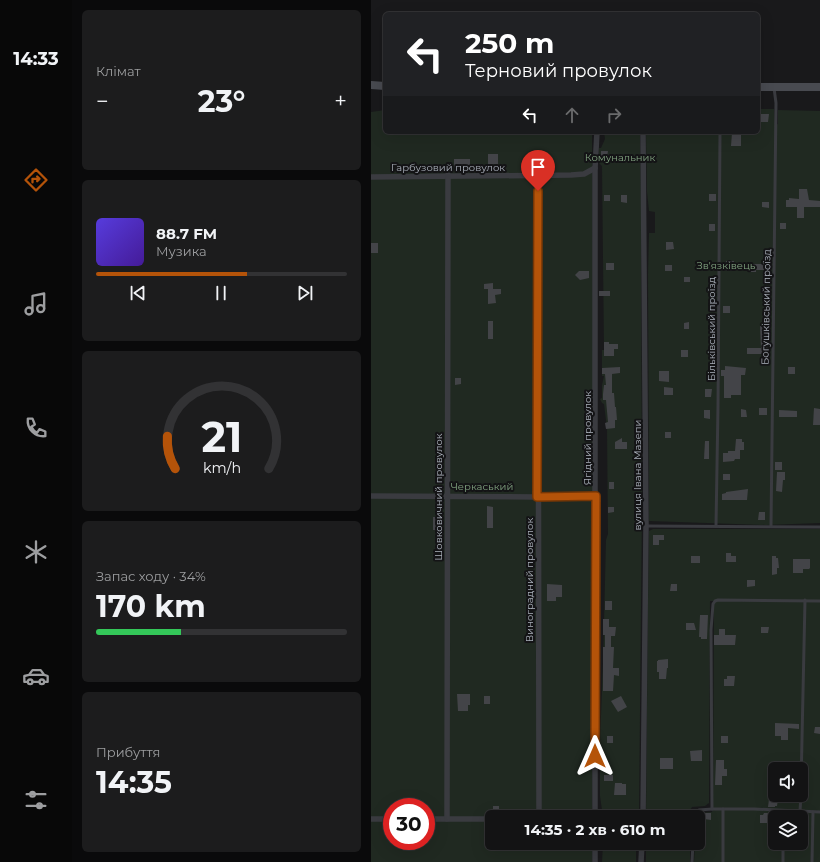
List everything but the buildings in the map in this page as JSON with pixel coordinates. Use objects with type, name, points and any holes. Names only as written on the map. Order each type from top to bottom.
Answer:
[{"type":"main road","points":[[371,85],[383,86]]},
{"type":"main road","points":[[760,87],[820,87]]},
{"type":"street","name":"Ягідний провулок","points":[[595,810],[595,168],[597,134]]},
{"type":"street","name":"вулиця Івана Мазепи","points":[[643,134],[647,526],[643,810]]},
{"type":"street","name":"Гарбузовий провулок","points":[[371,177],[448,175],[571,175],[584,174],[595,168]]},
{"type":"street","name":"Шовковичний провулок","points":[[447,819],[448,175]]},
{"type":"street","name":"Виноградний провулок","points":[[538,175],[537,497],[539,810]]},
{"type":"street","points":[[371,496],[596,496]]},
{"type":"street","points":[[371,819],[383,819]]},
{"type":"street","points":[[435,819],[485,819]]},
{"type":"street","points":[[595,850],[595,862]]},
{"type":"street","points":[[641,862],[642,850]]},
{"type":"lane","name":"Богушківський проїзд","points":[[771,526],[776,104],[774,87]]},
{"type":"lane","name":"Більківський проїзд","points":[[716,526],[720,134]]},
{"type":"lane","points":[[647,526],[820,527]]},
{"type":"lane","points":[[712,809],[711,630],[713,604],[718,600],[820,601]]},
{"type":"lane","points":[[801,762],[805,600]]},
{"type":"lane","points":[[723,809],[723,862]]},
{"type":"lane","points":[[699,810],[768,810]]},
{"type":"lane","points":[[808,812],[820,812]]},
{"type":"lane","points":[[812,862],[813,812]]},
{"type":"lane","points":[[692,862],[693,850]]},
{"type":"lane","points":[[783,850],[783,862]]},
{"type":"green space","name":"Зв'язківець","points":[[760,109],[774,109],[775,125],[778,124],[778,110],[820,111],[820,523],[766,525],[649,521],[648,274],[649,233],[655,233],[655,212],[649,211],[647,192],[646,134],[760,134]]},
{"type":"green space","name":"Черкаський","points":[[383,110],[383,134],[592,134],[594,582],[592,810],[485,810],[485,850],[592,850],[592,862],[371,862],[371,112]]},
{"type":"green space","name":"Комунальник","points":[[604,134],[640,134],[642,505],[639,810],[602,810],[600,796],[599,768],[606,540],[608,534],[607,429],[604,404],[600,399],[602,398],[604,376],[602,376],[602,350],[604,350],[602,166],[599,163],[599,148],[601,148],[605,139]]},
{"type":"green space","points":[[653,529],[820,529],[820,862],[694,862],[695,850],[705,850],[705,813],[712,812],[713,804],[714,601],[710,601],[709,803],[705,806],[692,807],[690,810],[646,810],[649,531]]},
{"type":"green space","points":[[603,850],[636,850],[636,862],[602,862]]},
{"type":"green space","points":[[646,850],[690,850],[690,862],[646,862]]},
{"type":"route","points":[[538,191],[537,497],[596,496],[595,756]]}]
